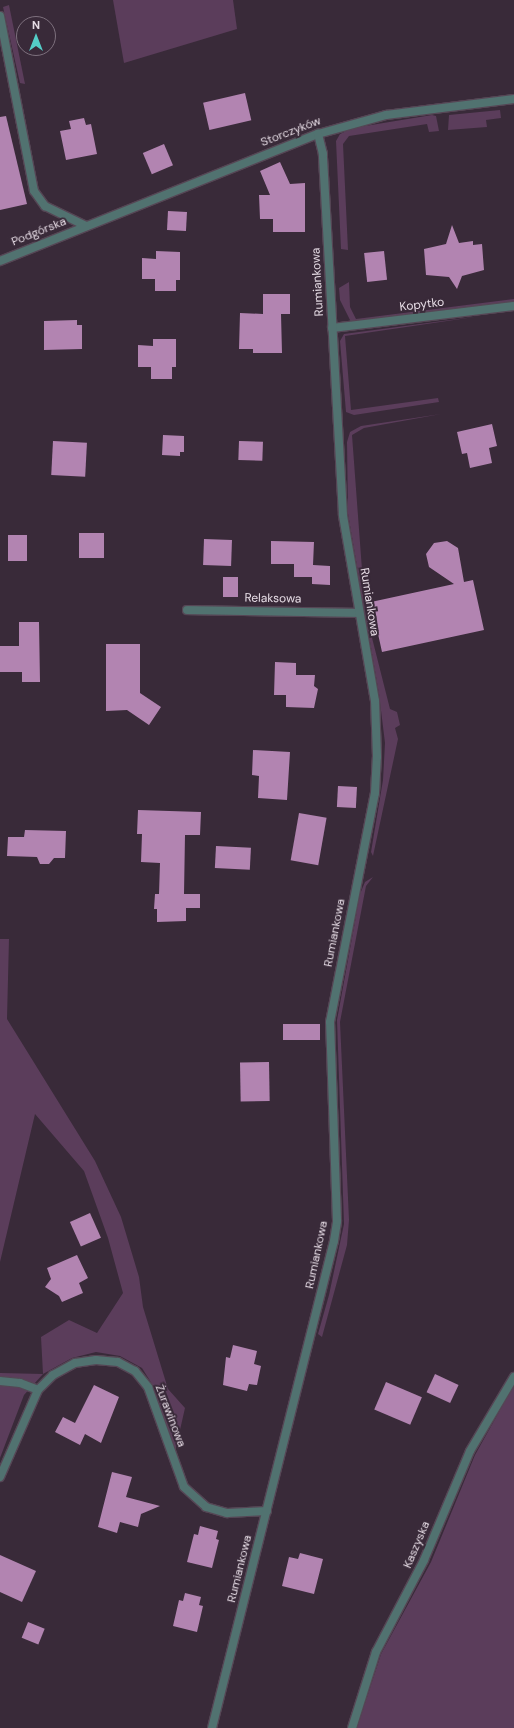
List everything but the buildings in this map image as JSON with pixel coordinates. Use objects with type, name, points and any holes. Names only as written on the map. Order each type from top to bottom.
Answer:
[{"type":"street","points":[[0,16],[34,191],[45,206],[86,226]]},
{"type":"street","name":"Storczyków","points":[[86,226],[318,134],[386,115],[514,98]]},
{"type":"street","name":"Rumiankowa","points":[[212,1728],[267,1511],[337,1221],[330,1022],[375,793],[377,757],[375,701],[343,515],[323,154],[318,134]]},
{"type":"street","name":"Podgórska","points":[[0,261],[86,226]]},
{"type":"street","name":"Kopytko","points":[[332,328],[514,306]]},
{"type":"street","name":"Relaksowa","points":[[187,610],[359,613]]},
{"type":"street","name":"Żurawinowa","points":[[0,1477],[38,1390],[53,1375],[75,1363],[96,1360],[118,1362],[135,1371],[148,1387],[184,1487],[206,1507],[227,1513],[267,1511]]},
{"type":"street","name":"Kaszyska","points":[[352,1728],[376,1652],[424,1560],[470,1451],[514,1376]]},
{"type":"street","points":[[0,1381],[20,1383],[38,1390]]},
{"type":"shaded area","points":[[113,0],[233,0],[237,29],[124,63]]},
{"type":"shaded area","points":[[9,5],[16,40],[16,56],[19,56],[25,84],[20,83],[3,7]]},
{"type":"shaded area","points":[[500,110],[501,118],[486,120],[487,127],[448,130],[449,115]]},
{"type":"shaded area","points":[[432,115],[436,116],[439,131],[429,132],[427,124],[349,136],[343,144],[348,250],[341,249],[336,141],[340,134],[353,128]]},
{"type":"shaded area","points":[[349,282],[350,307],[356,319],[514,299],[514,302],[351,322],[340,300],[339,288]]},
{"type":"shaded area","points":[[481,316],[345,336],[351,410],[438,398],[439,402],[354,415],[346,412],[340,341],[344,334]]},
{"type":"shaded area","points":[[441,414],[364,428],[352,435],[365,610],[390,709],[397,712],[400,725],[395,728],[398,739],[373,856],[371,852],[383,780],[385,743],[379,694],[348,514],[347,442],[350,432],[361,426]]},
{"type":"shaded area","points":[[373,877],[366,886],[340,1022],[349,1220],[347,1245],[322,1337],[318,1334],[329,1295],[344,1224],[337,1020],[360,894],[365,882]]},
{"type":"shaded area","points":[[0,939],[9,939],[7,1019],[95,1161],[121,1217],[139,1277],[143,1307],[168,1389],[185,1408],[175,1452],[152,1384],[142,1368],[120,1356],[96,1352],[72,1358],[43,1374],[41,1337],[69,1320],[97,1333],[123,1293],[108,1238],[84,1171],[35,1114],[0,1262]]},
{"type":"shaded area","points":[[0,1373],[43,1374],[24,1395],[0,1458]]},
{"type":"shaded area","points":[[514,1385],[514,1728],[357,1728],[381,1654],[431,1562],[475,1455]]}]
